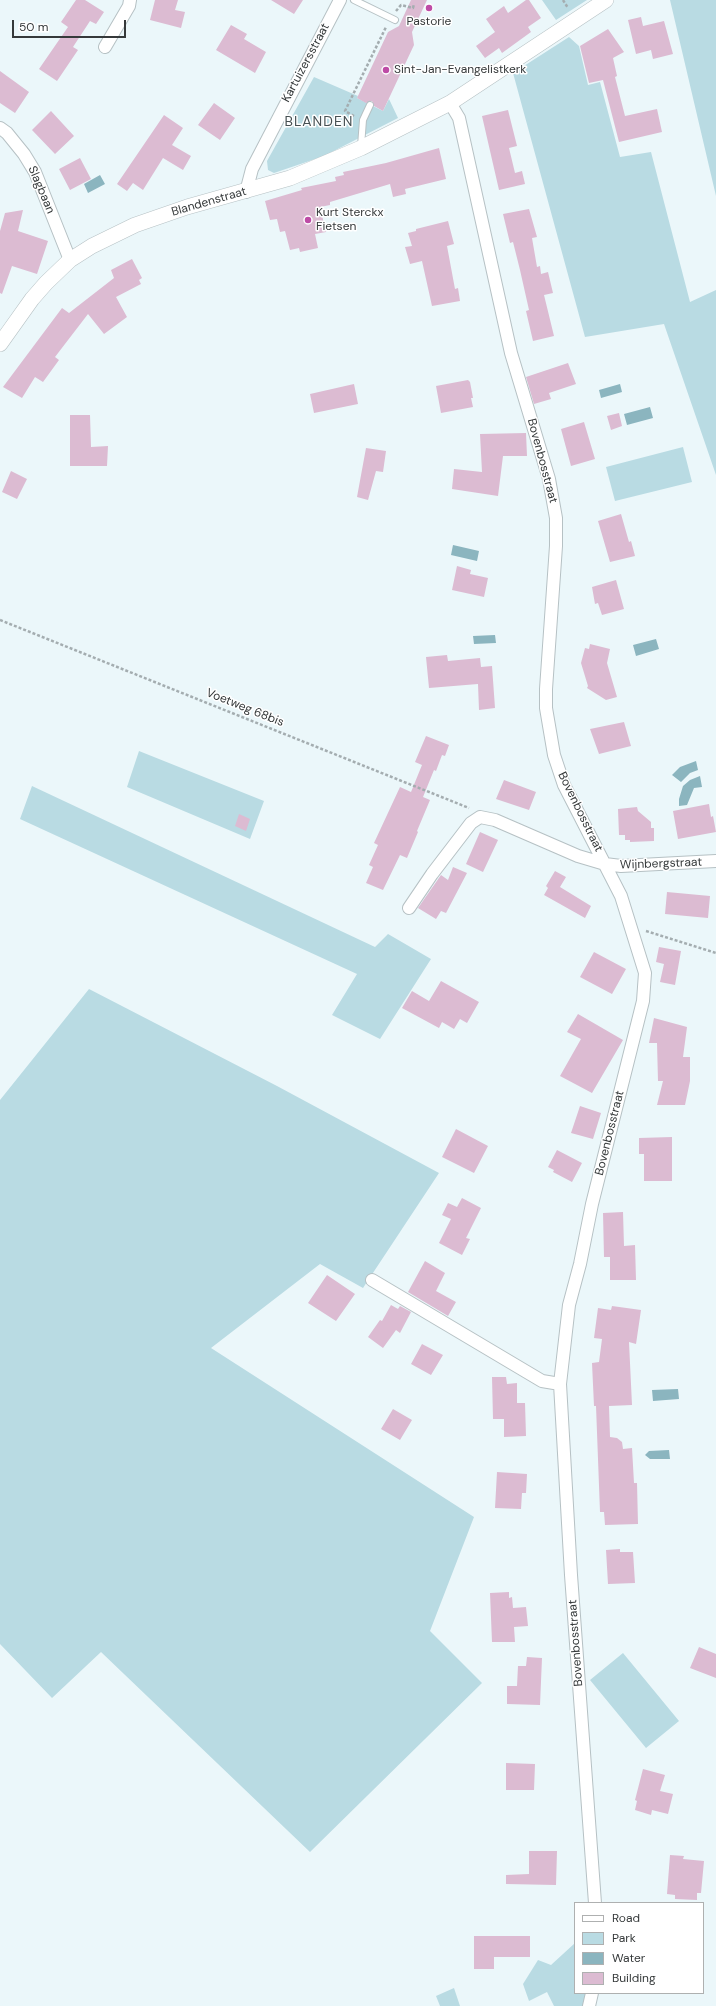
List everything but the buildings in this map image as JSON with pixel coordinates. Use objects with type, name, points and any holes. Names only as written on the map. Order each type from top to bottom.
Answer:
[{"type":"street","points":[[106,47],[129,6],[130,0]]},
{"type":"street","name":"Kartuizersstraat","points":[[246,192],[252,169],[340,0]]},
{"type":"street","name":"Blandenstraat","points":[[0,344],[32,299],[70,260],[92,246],[135,225],[290,178],[360,148],[450,103],[606,0]]},
{"type":"street","name":"Bovenbosstraat","points":[[450,103],[459,118],[511,353],[549,480],[556,518],[556,546],[546,689],[546,708],[554,754],[564,784],[621,896],[644,973],[643,1001],[592,1204],[580,1264],[569,1305],[560,1384],[571,1575],[595,1902]]},
{"type":"street","name":"Slagbaan","points":[[0,128],[7,133],[24,154],[35,172],[70,260]]},
{"type":"street","points":[[409,908],[432,874],[471,822],[480,818]]},
{"type":"street","name":"Bovenbosstraat","points":[[480,818],[495,820],[578,856],[605,864]]},
{"type":"street","name":"Wijnbergstraat","points":[[605,864],[620,866],[716,861]]},
{"type":"street","points":[[372,1280],[542,1381],[560,1384]]},
{"type":"street","points":[[590,2006],[592,1994]]},
{"type":"lane","points":[[354,0],[393,19]]},
{"type":"lane","points":[[360,148],[363,120],[370,105]]},
{"type":"path","points":[[363,120],[345,111],[401,5],[413,8],[414,4]]},
{"type":"path","name":"Voetweg 68bis","points":[[0,620],[449,799],[472,810],[480,818]]},
{"type":"path","points":[[631,926],[716,953]]},
{"type":"green space","points":[[542,0],[587,0],[556,20]]},
{"type":"green space","points":[[670,0],[716,0],[716,196]]},
{"type":"green space","points":[[569,37],[579,46],[588,85],[600,82],[620,157],[651,152],[690,302],[716,290],[716,475],[664,324],[585,337],[513,73]]},
{"type":"green space","points":[[314,77],[358,96],[357,98],[383,111],[389,99],[398,118],[324,156],[274,173],[268,170],[267,161]]},
{"type":"green space","points":[[683,447],[692,482],[615,501],[606,467]]},
{"type":"green space","points":[[139,751],[264,801],[250,839],[127,787]]},
{"type":"green space","points":[[32,786],[375,947],[388,934],[431,959],[380,1039],[332,1015],[357,974],[20,819]]},
{"type":"green space","points":[[89,989],[277,1086],[439,1173],[363,1288],[320,1264],[211,1348],[474,1517],[430,1631],[482,1683],[310,1852],[101,1652],[52,1698],[0,1644],[0,1100]]},
{"type":"green space","points":[[623,1653],[679,1721],[646,1748],[590,1680]]},
{"type":"green space","points":[[574,1944],[574,1994],[592,1994],[589,2006],[554,2006],[547,1992],[529,2001],[523,1984],[538,1960],[551,1965]]},
{"type":"green space","points":[[454,1988],[460,2006],[440,2006],[436,1996]]},
{"type":"water","points":[[100,175],[105,184],[88,193],[84,184]]},
{"type":"water","points":[[620,384],[622,392],[601,398],[599,390]]},
{"type":"water","points":[[650,407],[653,418],[627,425],[624,414]]},
{"type":"water","points":[[453,545],[479,551],[477,561],[451,555]]},
{"type":"water","points":[[495,635],[496,643],[474,644],[473,636]]},
{"type":"water","points":[[656,639],[659,649],[636,656],[633,645]]},
{"type":"water","points":[[696,761],[698,770],[690,773],[681,782],[672,775],[680,767]]},
{"type":"water","points":[[700,776],[702,787],[694,788],[687,805],[679,806],[679,799],[683,786],[690,780]]},
{"type":"water","points":[[678,1389],[679,1399],[653,1401],[652,1390]]},
{"type":"water","points":[[669,1450],[670,1459],[650,1459],[645,1455],[649,1451]]},
{"type":"place","name":"Pastorie","points":[[429,8]]},
{"type":"place","name":"Sint-Jan-Evangelistkerk","points":[[386,70]]},
{"type":"place","name":"Kurt Sterckx Fietsen","points":[[308,220]]},
{"type":"district","name":"BLANDEN","points":[[319,122]]}]
